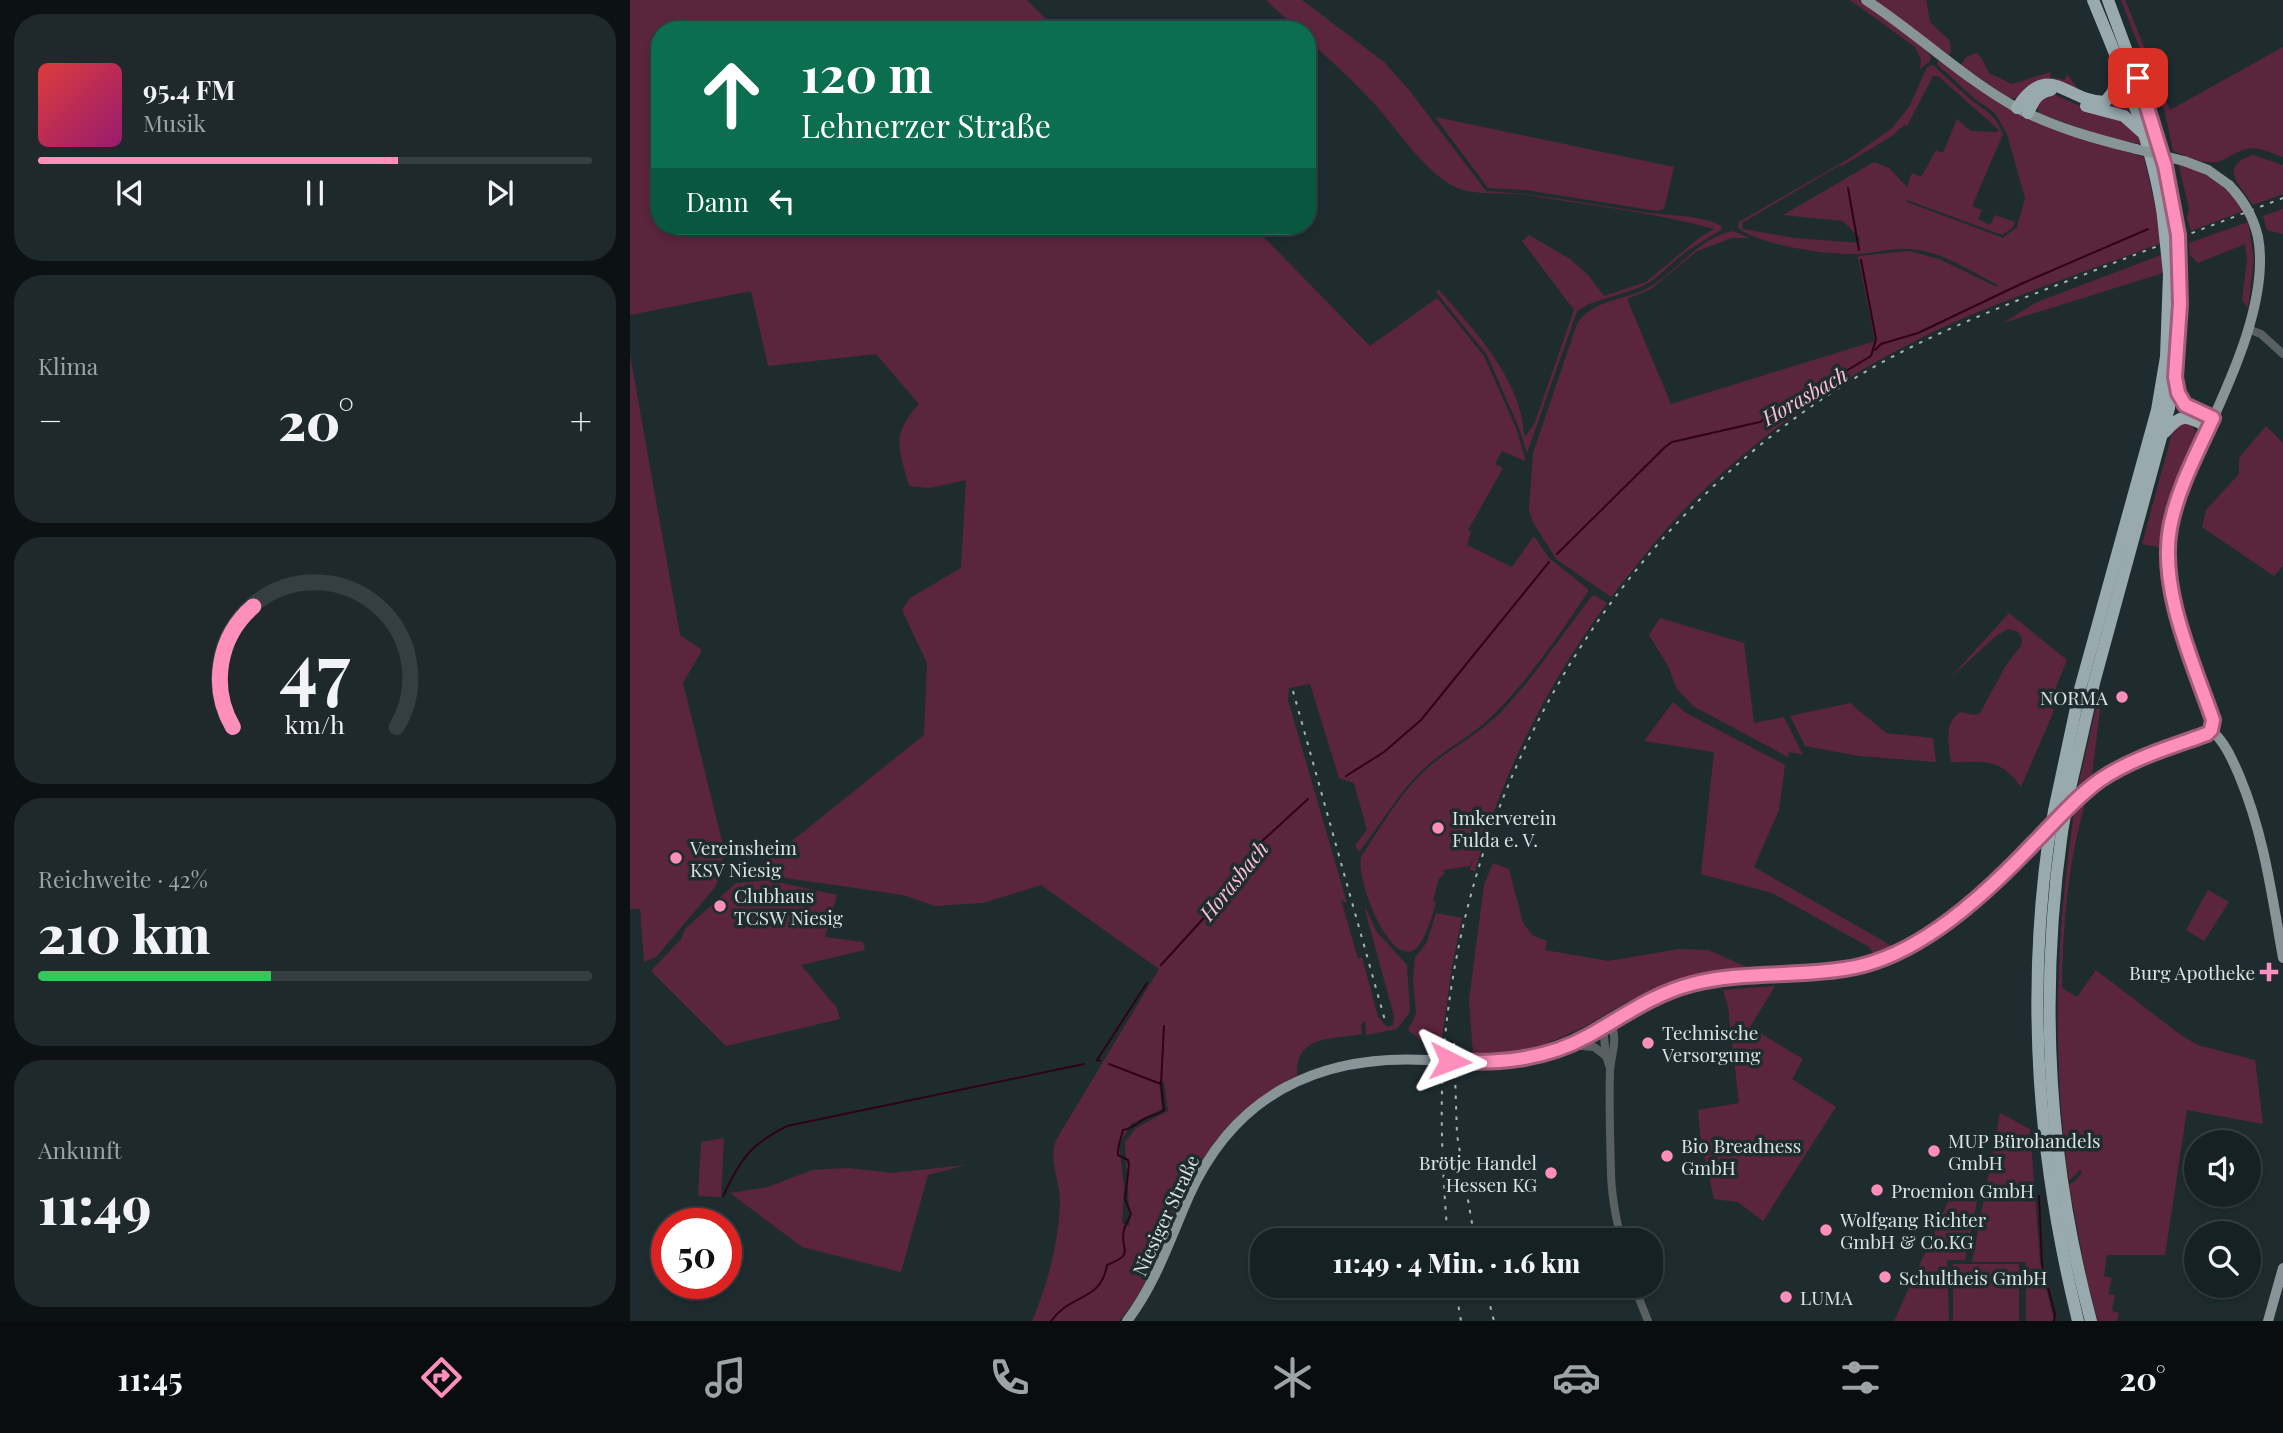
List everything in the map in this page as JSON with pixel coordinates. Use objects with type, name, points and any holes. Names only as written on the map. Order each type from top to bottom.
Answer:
[{"type":"highway","points":[[2053,1165],[2049,1003],[2052,917],[2062,832],[2094,683],[2163,435],[2175,377],[2179,331],[2175,273],[2144,134],[2119,62],[2093,0]]},
{"type":"highway","points":[[2078,1321],[2037,1058],[2036,998],[2042,902],[2048,844],[2080,689],[2157,410],[2175,273],[2176,225],[2165,166],[2156,130],[2108,0]]},
{"type":"highway","points":[[2022,110],[2031,90],[2047,84],[2058,85],[2096,102],[2105,102],[2113,92],[2119,62]]},
{"type":"highway","points":[[2022,110],[2043,92],[2057,92],[2087,107],[2124,116],[2144,134]]},
{"type":"highway","points":[[2175,377],[2178,393],[2185,405],[2211,423]]},
{"type":"highway","points":[[2163,435],[2182,417],[2211,423]]},
{"type":"highway","points":[[2057,1192],[2091,1321]]},
{"type":"main road","points":[[1866,0],[1968,76],[2022,110],[2069,131],[2184,161],[2208,170],[2229,185],[2246,205],[2253,219],[2258,237],[2260,268],[2248,329],[2176,505],[2170,529],[2168,559],[2174,601],[2186,645],[2213,720],[2211,730],[2219,736],[2230,754],[2257,823],[2283,958]]},
{"type":"main road","name":"Niesiger Straße","points":[[1127,1321],[1150,1287],[1199,1176],[1218,1147],[1247,1116],[1287,1087],[1322,1071],[1381,1059],[1471,1063],[1513,1061],[1538,1056],[1570,1045],[1654,997],[1706,981],[1845,969],[1898,952],[1928,936],[1954,916],[2099,781],[2133,763],[2207,734],[2211,730]]},
{"type":"main road","points":[[2268,1321],[2283,1268]]},
{"type":"street","points":[[2248,329],[2261,334],[2283,355]]},
{"type":"street","points":[[1606,1025],[1606,1056],[1611,1068]]},
{"type":"street","points":[[1606,1025],[1614,1031],[1615,1045],[1611,1068],[1611,1174],[1618,1228]]},
{"type":"street","points":[[1570,1045],[1594,1047],[1606,1056]]},
{"type":"street","points":[[1639,1298],[1648,1321]]},
{"type":"shaded area","points":[[630,0],[1027,0],[1048,21],[651,21],[651,235],[1262,235],[1370,346],[1437,298],[1484,356],[1516,428],[1525,458],[1525,461],[1502,451],[1495,464],[1503,468],[1468,530],[1471,532],[1467,545],[1512,567],[1534,536],[1549,558],[1588,589],[1544,656],[1507,701],[1484,723],[1438,756],[1412,780],[1359,852],[1355,845],[1367,830],[1354,783],[1339,778],[1310,684],[1289,688],[1288,700],[1347,903],[1341,900],[1358,959],[1362,957],[1378,1017],[1387,1027],[1393,1025],[1394,1016],[1366,908],[1376,931],[1407,965],[1410,1012],[1397,1029],[1366,1035],[1365,1020],[1361,1025],[1362,1034],[1328,1039],[1309,1046],[1298,1062],[1297,1076],[1262,1097],[1232,1122],[1207,1152],[1197,1169],[1150,1274],[1119,1321],[1032,1321],[1043,1293],[1057,1234],[1060,1196],[1053,1156],[1056,1140],[1159,969],[1041,885],[983,903],[935,906],[903,895],[752,873],[924,735],[927,663],[902,610],[910,598],[961,568],[966,480],[929,488],[909,486],[900,452],[900,434],[919,404],[876,354],[768,366],[751,291],[630,315]],"holes":[[[1159,1081],[1164,1082],[1168,1111],[1136,1128],[1125,1142],[1130,1226],[1122,1223],[1124,1186],[1119,1144],[1131,1124],[1162,1109]]]},
{"type":"shaded area","points":[[1266,0],[1302,0],[1384,62],[1409,90],[1486,191],[1506,192],[1693,217],[1722,226],[1721,230],[1685,252],[1653,280],[1577,311],[1527,453],[1487,355],[1436,292],[1439,290],[1466,321],[1505,375],[1515,394],[1526,436],[1535,422],[1574,310],[1522,241],[1529,235],[1570,259],[1589,276],[1604,296],[1646,282],[1699,238],[1714,229],[1668,218],[1518,194],[1470,192],[1450,184],[1424,163],[1369,98],[1316,47],[1316,21],[1288,21]]},
{"type":"shaded area","points":[[1850,0],[1859,0],[1867,5],[1926,50],[1931,57],[1930,61],[1920,69],[1921,59],[1915,47]]},
{"type":"shaded area","points":[[1871,0],[1926,0],[1930,22],[1950,41],[1949,55]]},
{"type":"shaded area","points":[[2121,0],[2125,0],[2170,110],[2283,47],[2283,157],[2259,149],[2248,149],[2222,161],[2205,162],[2173,151],[2165,113]]},
{"type":"shaded area","points":[[1977,53],[1989,73],[2012,84],[2051,72],[2050,77],[2065,80],[2067,74],[2078,89],[2052,88],[2027,96],[2009,98],[1961,65],[1966,57]]},
{"type":"shaded area","points":[[1938,61],[1942,62],[1989,96],[2038,121],[2089,141],[2144,157],[2161,243],[1957,321],[1890,354],[1826,393],[1766,436],[1709,485],[1670,525],[1611,597],[1556,559],[1533,522],[1529,510],[1533,453],[1577,324],[1600,305],[1639,292],[1659,281],[1709,240],[1733,231],[1749,238],[1732,238],[1697,251],[1651,289],[1627,299],[1671,404],[1875,341],[1858,256],[1909,251],[1939,259],[1997,287],[1998,285],[1955,262],[1920,250],[1896,249],[1859,254],[1814,251],[1763,240],[1738,228],[1739,222],[1850,158],[1892,128],[1909,107],[1927,67],[1933,65],[1988,112],[2003,134],[1972,206],[1982,210],[1978,219],[1990,225],[1995,215],[2015,222],[2013,227],[2002,235],[1907,202],[2003,238],[2017,227],[2025,198],[2007,134],[1995,113],[1975,99],[1937,64]],"holes":[[[1933,76],[1938,76],[1999,130],[1971,131],[1957,119],[1943,153],[1936,150],[1921,177],[1912,173],[1907,187],[1889,168],[1874,162],[1783,215],[1843,221],[1859,237],[1860,243],[1795,238],[1743,229],[1742,223],[1892,136],[1904,125],[1907,126]]]},
{"type":"shaded area","points":[[2119,80],[2132,115],[2090,105],[2052,89],[2044,89],[2024,105],[2034,91],[2051,86],[2104,105],[2116,96]]},
{"type":"shaded area","points":[[2053,94],[2094,112],[2125,118],[2141,144],[2104,137],[2039,113],[2036,103]]},
{"type":"shaded area","points":[[1435,117],[1674,167],[1664,209],[1657,211],[1526,190],[1488,188]]},
{"type":"shaded area","points":[[2253,155],[2283,165],[2283,194],[2253,205],[2238,184],[2234,171],[2236,165]]},
{"type":"shaded area","points":[[2178,163],[2215,181],[2243,211],[2191,231],[2187,218],[2189,208]]},
{"type":"shaded area","points":[[2283,209],[2283,234],[2267,230],[2263,216]]},
{"type":"shaded area","points":[[2248,222],[2254,259],[2248,308],[2242,300],[2247,259],[2245,244],[2198,263],[2190,255],[2189,243]]},
{"type":"shaded area","points":[[2161,255],[2163,273],[2003,323],[2037,302]]},
{"type":"shaded area","points":[[630,355],[680,635],[702,650],[683,683],[724,849],[716,886],[656,957],[644,962],[640,909],[630,909]]},
{"type":"shaded area","points":[[2179,423],[2193,425],[2196,434],[2173,492],[2164,548],[2142,544],[2172,433]]},
{"type":"shaded area","points":[[2266,426],[2283,443],[2283,566],[2274,576],[2202,527],[2206,510],[2239,474],[2239,458]]},
{"type":"shaded area","points":[[1592,596],[1607,603],[1565,665],[1529,731],[1498,800],[1475,871],[1470,870],[1474,856],[1470,866],[1443,870],[1424,937],[1412,951],[1402,950],[1392,943],[1375,915],[1363,881],[1361,857],[1414,782],[1436,761],[1500,713]]},
{"type":"shaded area","points":[[2009,613],[2067,660],[2056,687],[2053,713],[2021,787],[2006,770],[1990,763],[1951,762],[1948,742],[1951,722],[1960,712],[1974,715],[1980,713],[2006,665],[2021,646],[2022,638],[2018,632],[2009,629],[1997,635],[1950,678]]},
{"type":"shaded area","points":[[1660,618],[1744,643],[1754,723],[1784,717],[1803,755],[1789,752],[1788,757],[1693,706],[1677,689],[1668,666],[1649,635]]},
{"type":"shaded area","points":[[1673,702],[1686,713],[1785,765],[1779,810],[1754,867],[1892,946],[1874,954],[1869,947],[1772,893],[1701,874],[1714,752],[1644,741]]},
{"type":"shaded area","points":[[1850,703],[1886,733],[1933,738],[1936,762],[1859,756],[1805,746],[1790,716]]},
{"type":"shaded area","points":[[2097,703],[2101,703],[2091,782],[2076,795]]},
{"type":"shaded area","points":[[2088,794],[2068,890],[2062,988],[2077,997],[2096,970],[2182,1036],[2198,1045],[2255,1060],[2263,1124],[2187,1110],[2165,1255],[2107,1255],[2104,1276],[2112,1278],[2108,1294],[2115,1295],[2112,1311],[2119,1313],[2117,1321],[2098,1321],[2087,1281],[2069,1184],[2082,1173],[2080,1170],[2069,1181],[2060,1087],[2058,994],[2064,900],[2075,806]]},
{"type":"shaded area","points":[[1493,863],[1509,869],[1523,923],[1532,935],[1547,941],[1545,950],[1608,961],[1679,949],[1708,950],[1754,970],[1722,972],[1669,983],[1625,1003],[1582,1028],[1534,1049],[1473,1054],[1469,1000],[1484,885]]},
{"type":"shaded area","points":[[768,880],[837,895],[825,937],[863,942],[865,950],[801,965],[837,1008],[840,1019],[726,1046],[651,971],[681,939],[685,929],[736,883]]},
{"type":"shaded area","points":[[2208,890],[2229,902],[2204,941],[2186,930]]},
{"type":"shaded area","points":[[1436,913],[1462,918],[1441,1045],[1422,1041],[1408,1030],[1416,1014],[1413,979],[1415,958],[1427,942]]},
{"type":"shaded area","points":[[1775,986],[1750,1027],[1803,1059],[1792,1079],[1836,1107],[1763,1221],[1738,1202],[1714,1199],[1701,1142],[1698,1110],[1739,1103],[1728,1007],[1723,990]]},
{"type":"shaded area","points":[[2000,1113],[2030,1129],[2040,1262],[2054,1321],[2026,1321],[2026,1262],[1972,1262]]},
{"type":"shaded area","points":[[724,1138],[721,1197],[698,1196],[701,1142]]},
{"type":"shaded area","points":[[966,1165],[928,1175],[901,1272],[802,1247],[730,1193],[768,1187],[812,1170],[848,1168],[892,1173]]},
{"type":"shaded area","points":[[1954,1189],[1977,1201],[1965,1260],[1947,1260],[1949,1321],[1894,1321]]},
{"type":"shaded area","points":[[1953,1264],[2019,1264],[2019,1321],[1953,1321]]},
{"type":"waterway","name":"Horasbach","points":[[1848,188],[1859,250]]},
{"type":"waterway","points":[[1875,350],[1881,344],[1918,333],[2023,283],[2148,229]]},
{"type":"waterway","name":"Horasbach","points":[[1557,554],[1672,442],[1760,422],[1871,356],[1876,339],[1861,260]]},
{"type":"waterway","name":"Horasbach","points":[[1346,776],[1384,752],[1421,720],[1549,562]]},
{"type":"waterway","name":"Horasbach","points":[[1161,965],[1222,898],[1260,843],[1308,799]]},
{"type":"waterway","name":"Horasbach","points":[[1100,1061],[1097,1060],[1147,983]]},
{"type":"waterway","points":[[1161,1084],[1164,1026]]},
{"type":"waterway","points":[[723,1196],[748,1154],[763,1140],[787,1126],[1084,1064]]},
{"type":"waterway","name":"Horasbach","points":[[1051,1321],[1067,1306],[1092,1292],[1104,1277],[1107,1265],[1124,1254],[1124,1230],[1131,1214],[1125,1199],[1129,1165],[1128,1160],[1118,1155],[1120,1140],[1123,1130],[1164,1110],[1161,1084],[1109,1064]]},
{"type":"waterway","points":[[2039,1196],[2042,1265],[2055,1314],[2054,1321]]},
{"type":"railway","points":[[1447,1228],[1442,1102],[1444,1047],[1465,918],[1494,821],[1535,728],[1585,640],[1646,558],[1715,485],[1793,419],[1879,364],[1954,327],[2005,306],[2283,198]]},
{"type":"railway","points":[[1293,691],[1386,1024]]},
{"type":"railway","points":[[1454,1043],[1457,1135],[1473,1228]]},
{"type":"railway","points":[[1457,1298],[1461,1321]]},
{"type":"railway","points":[[1488,1298],[1494,1321]]},
{"type":"place","name":"NORMA","points":[[2122,697]]},
{"type":"place","name":"Imkerverein Fulda e. V.","points":[[1438,828]]},
{"type":"place","name":"Vereinsheim KSV Niesig","points":[[676,858]]},
{"type":"place","name":"Clubhaus TCSW Niesig","points":[[720,906]]},
{"type":"place","name":"Burg Apotheke","points":[[2269,972]]},
{"type":"place","name":"Technische Versorgung","points":[[1648,1043]]},
{"type":"place","name":"MUP Bürohandels GmbH","points":[[1934,1151]]},
{"type":"place","name":"Bio Breadness GmbH","points":[[1667,1156]]},
{"type":"place","name":"Brötje Handel Hessen KG","points":[[1551,1173]]},
{"type":"place","name":"Proemion GmbH","points":[[1877,1190]]},
{"type":"place","name":"Wolfgang Richter GmbH & Co.KG","points":[[1826,1230]]},
{"type":"place","name":"Schultheis GmbH","points":[[1885,1277]]},
{"type":"place","name":"LUMA","points":[[1786,1297]]},
{"type":"route","points":[[1450,1061],[1494,1063],[1545,1054],[1570,1045],[1654,997],[1706,981],[1845,969],[1898,952],[1928,936],[1954,916],[2099,781],[2133,763],[2207,734],[2211,730],[2213,720],[2186,645],[2174,601],[2168,545],[2176,505],[2213,418],[2185,405],[2178,393],[2175,377],[2181,272],[2178,235],[2156,130],[2138,78]]}]
